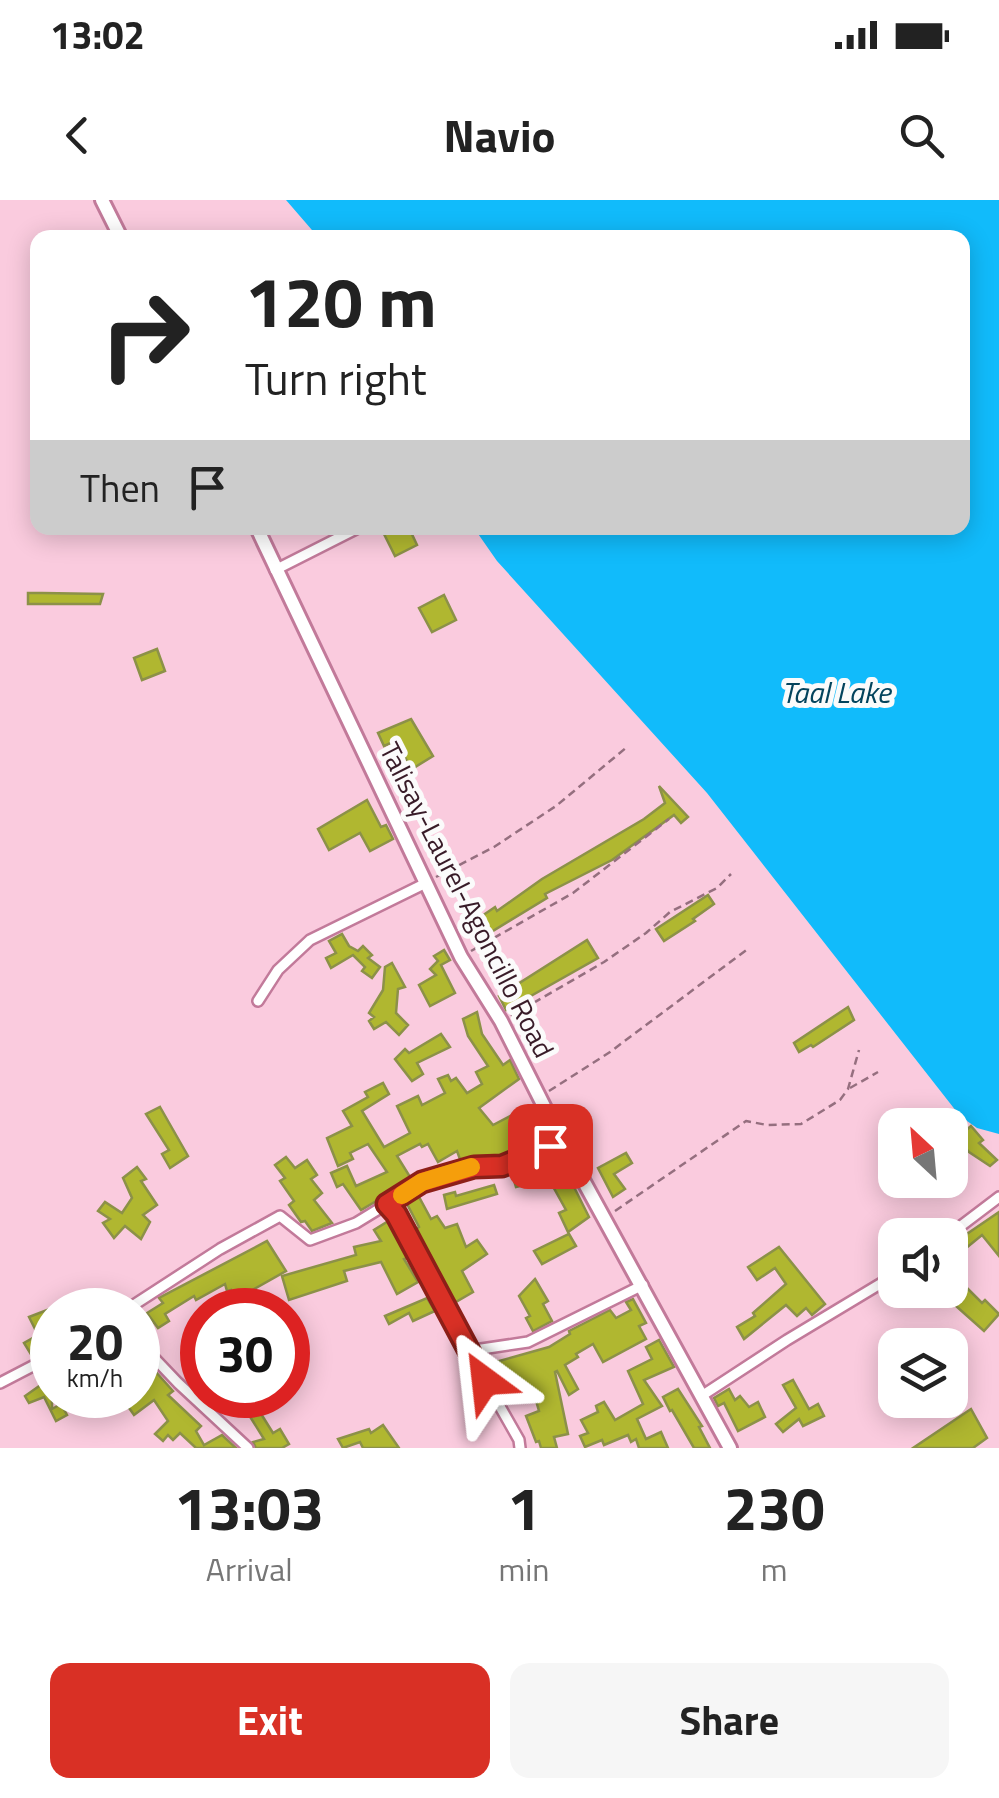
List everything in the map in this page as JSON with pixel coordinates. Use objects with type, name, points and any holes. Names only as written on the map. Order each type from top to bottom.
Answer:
[{"type":"main road","points":[[102,200],[117,230]]},
{"type":"main road","name":"Talisay-Laurel-Agoncillo Road","points":[[259,535],[462,957],[501,1022],[561,1140],[704,1394],[730,1448]]},
{"type":"street","points":[[275,570],[344,535]]},
{"type":"street","points":[[258,1002],[278,970],[310,940],[426,883]]},
{"type":"street","points":[[160,1288],[280,1216],[310,1240],[356,1223],[422,1182],[474,1167],[502,1166],[561,1140]]},
{"type":"street","points":[[968,1221],[999,1197]]},
{"type":"street","points":[[387,1204],[396,1214],[520,1448]]},
{"type":"street","points":[[468,1351],[528,1342],[643,1285]]},
{"type":"street","points":[[704,1394],[878,1285]]},
{"type":"street","points":[[160,1365],[248,1448]]},
{"type":"street","points":[[0,1383],[30,1367]]},
{"type":"path","points":[[426,883],[494,847],[556,806],[627,747]]},
{"type":"path","points":[[462,957],[573,893],[670,819]]},
{"type":"path","points":[[501,1022],[604,962],[646,934],[670,912],[717,888],[731,874]]},
{"type":"path","points":[[540,1097],[610,1052],[749,948]]},
{"type":"path","points":[[606,1218],[746,1121],[801,1124],[840,1100],[848,1089],[859,1050]]},
{"type":"path","points":[[848,1089],[878,1072]]},
{"type":"water","name":"Taal Lake","points":[[286,200],[999,200],[999,1134],[968,1122],[968,1108],[954,1108],[707,793],[497,561],[479,535],[970,535],[970,230],[312,230]]},
{"type":"building","points":[[384,535],[412,535],[417,545],[395,556]]},
{"type":"building","points":[[28,593],[103,594],[100,604],[28,604]]},
{"type":"building","points":[[444,595],[456,620],[432,632],[419,608]]},
{"type":"building","points":[[157,649],[165,671],[142,680],[134,658]]},
{"type":"building","points":[[411,719],[433,756],[412,769],[395,741],[384,746],[378,733]]},
{"type":"building","points":[[659,786],[688,817],[681,823],[674,815],[612,860],[545,894],[547,898],[483,937],[473,922],[644,819],[665,803]]},
{"type":"building","points":[[367,800],[381,827],[386,825],[393,839],[370,851],[360,833],[329,850],[318,829]]},
{"type":"building","points":[[708,895],[714,904],[664,941],[656,929]]},
{"type":"building","points":[[342,934],[349,946],[358,951],[363,946],[372,955],[368,958],[380,967],[372,978],[362,971],[365,967],[353,955],[331,968],[326,958],[336,953],[329,941]]},
{"type":"building","points":[[587,940],[598,958],[506,1010],[499,996]]},
{"type":"building","points":[[444,950],[450,960],[441,965],[455,993],[430,1006],[419,985],[436,975],[430,969],[438,961],[434,956]]},
{"type":"building","points":[[392,963],[405,987],[398,989],[396,1013],[408,1025],[399,1035],[386,1022],[374,1029],[369,1021],[374,1017],[369,1013],[383,990],[385,967]]},
{"type":"building","points":[[848,1007],[854,1020],[799,1052],[794,1043]]},
{"type":"building","points":[[477,1012],[482,1034],[503,1065],[510,1060],[519,1079],[479,1108],[493,1125],[518,1112],[537,1142],[500,1158],[490,1156],[461,1162],[457,1151],[438,1162],[428,1144],[420,1144],[397,1156],[412,1180],[361,1210],[343,1184],[337,1187],[331,1173],[347,1166],[356,1186],[387,1172],[368,1144],[350,1153],[353,1159],[338,1166],[327,1138],[352,1126],[343,1111],[383,1083],[389,1094],[362,1111],[384,1147],[410,1133],[397,1106],[418,1096],[422,1105],[445,1093],[438,1079],[448,1075],[451,1081],[456,1078],[467,1093],[482,1084],[476,1072],[488,1066],[468,1036],[463,1019]]},
{"type":"building","points":[[441,1034],[450,1047],[417,1063],[423,1074],[412,1081],[395,1059],[405,1049],[409,1053]]},
{"type":"building","points":[[160,1107],[188,1156],[170,1168],[162,1154],[169,1150],[146,1114]]},
{"type":"building","points":[[971,1126],[983,1140],[979,1143],[997,1160],[990,1166],[968,1151]]},
{"type":"building","points":[[626,1153],[632,1163],[614,1174],[625,1189],[613,1197],[598,1168]]},
{"type":"building","points":[[286,1157],[295,1168],[307,1160],[317,1175],[311,1179],[322,1193],[314,1200],[332,1223],[312,1231],[289,1205],[294,1201],[280,1181],[285,1178],[275,1165]]},
{"type":"building","points":[[561,1161],[589,1217],[568,1232],[559,1213],[566,1210],[551,1183],[547,1185],[545,1180],[516,1187],[513,1177]]},
{"type":"building","points":[[137,1167],[157,1205],[143,1215],[150,1222],[141,1239],[125,1226],[114,1238],[103,1223],[110,1219],[98,1211],[105,1202],[122,1213],[132,1198],[123,1178]]},
{"type":"building","points":[[494,1185],[497,1194],[447,1209],[444,1195],[455,1192],[456,1196]]},
{"type":"building","points":[[418,1195],[431,1219],[437,1216],[445,1228],[457,1224],[466,1247],[477,1240],[487,1254],[462,1271],[473,1292],[454,1303],[415,1230],[419,1227],[406,1202]]},
{"type":"building","points":[[999,1212],[999,1256],[982,1235],[968,1247],[968,1233]]},
{"type":"building","points":[[390,1220],[409,1257],[404,1259],[418,1282],[397,1294],[381,1262],[344,1271],[347,1281],[310,1293],[310,1288],[286,1288],[282,1276],[356,1255],[354,1247],[381,1241],[374,1230]]},
{"type":"building","points":[[569,1234],[576,1246],[542,1264],[534,1251]]},
{"type":"building","points":[[267,1241],[286,1271],[256,1288],[226,1288],[225,1284],[218,1288],[180,1288],[180,1305],[165,1314],[169,1321],[160,1327],[160,1297]]},
{"type":"building","points":[[779,1247],[825,1304],[812,1315],[806,1308],[797,1316],[786,1305],[744,1339],[737,1327],[755,1316],[753,1313],[786,1284],[775,1268],[757,1280],[748,1267]]},
{"type":"building","points":[[535,1279],[548,1301],[543,1304],[552,1321],[533,1331],[519,1296]]},
{"type":"building","points":[[968,1289],[999,1314],[984,1331],[958,1308],[968,1308]]},
{"type":"building","points":[[427,1298],[435,1311],[413,1321],[409,1313],[389,1324],[385,1316]]},
{"type":"building","points":[[633,1299],[646,1323],[639,1326],[646,1339],[603,1362],[593,1344],[576,1354],[578,1357],[565,1365],[578,1389],[569,1395],[555,1372],[568,1434],[554,1437],[557,1448],[541,1448],[526,1416],[539,1411],[532,1387],[507,1392],[503,1373],[499,1375],[492,1363],[549,1347],[569,1331],[610,1310],[616,1318],[631,1310],[626,1302]]},
{"type":"building","points":[[659,1340],[674,1367],[644,1380],[662,1406],[637,1419],[646,1439],[661,1432],[668,1448],[639,1448],[636,1439],[631,1442],[628,1435],[604,1445],[602,1440],[585,1447],[580,1436],[588,1433],[581,1420],[598,1412],[596,1406],[604,1402],[615,1420],[643,1404],[628,1371],[652,1359],[646,1347]]},
{"type":"building","points":[[160,1377],[173,1391],[168,1395],[180,1406],[180,1418],[192,1418],[201,1426],[196,1431],[204,1445],[222,1435],[236,1448],[196,1448],[180,1433],[173,1440],[168,1435],[163,1441],[155,1434],[168,1421],[160,1409]]},
{"type":"building","points":[[793,1380],[809,1409],[818,1404],[824,1416],[803,1426],[799,1419],[783,1432],[776,1424],[796,1408],[783,1385]]},
{"type":"building","points":[[678,1389],[702,1426],[699,1427],[710,1448],[694,1448],[670,1411],[663,1397]]},
{"type":"building","points":[[729,1389],[735,1400],[740,1396],[749,1407],[758,1402],[765,1417],[738,1431],[724,1403],[718,1406],[714,1398]]},
{"type":"building","points":[[971,1409],[987,1438],[973,1448],[913,1448],[958,1418],[968,1418]]},
{"type":"building","points":[[251,1418],[264,1418],[273,1433],[280,1429],[289,1444],[282,1448],[256,1448],[253,1442],[264,1439]]},
{"type":"building","points":[[383,1425],[399,1448],[363,1448],[360,1442],[343,1448],[338,1439],[369,1429],[371,1433]]},
{"type":"slow traffic","points":[[402,1195],[422,1182],[471,1167]]},
{"type":"route","points":[[485,1381],[396,1214],[387,1204],[422,1182],[474,1167],[502,1166],[550,1146]]}]
